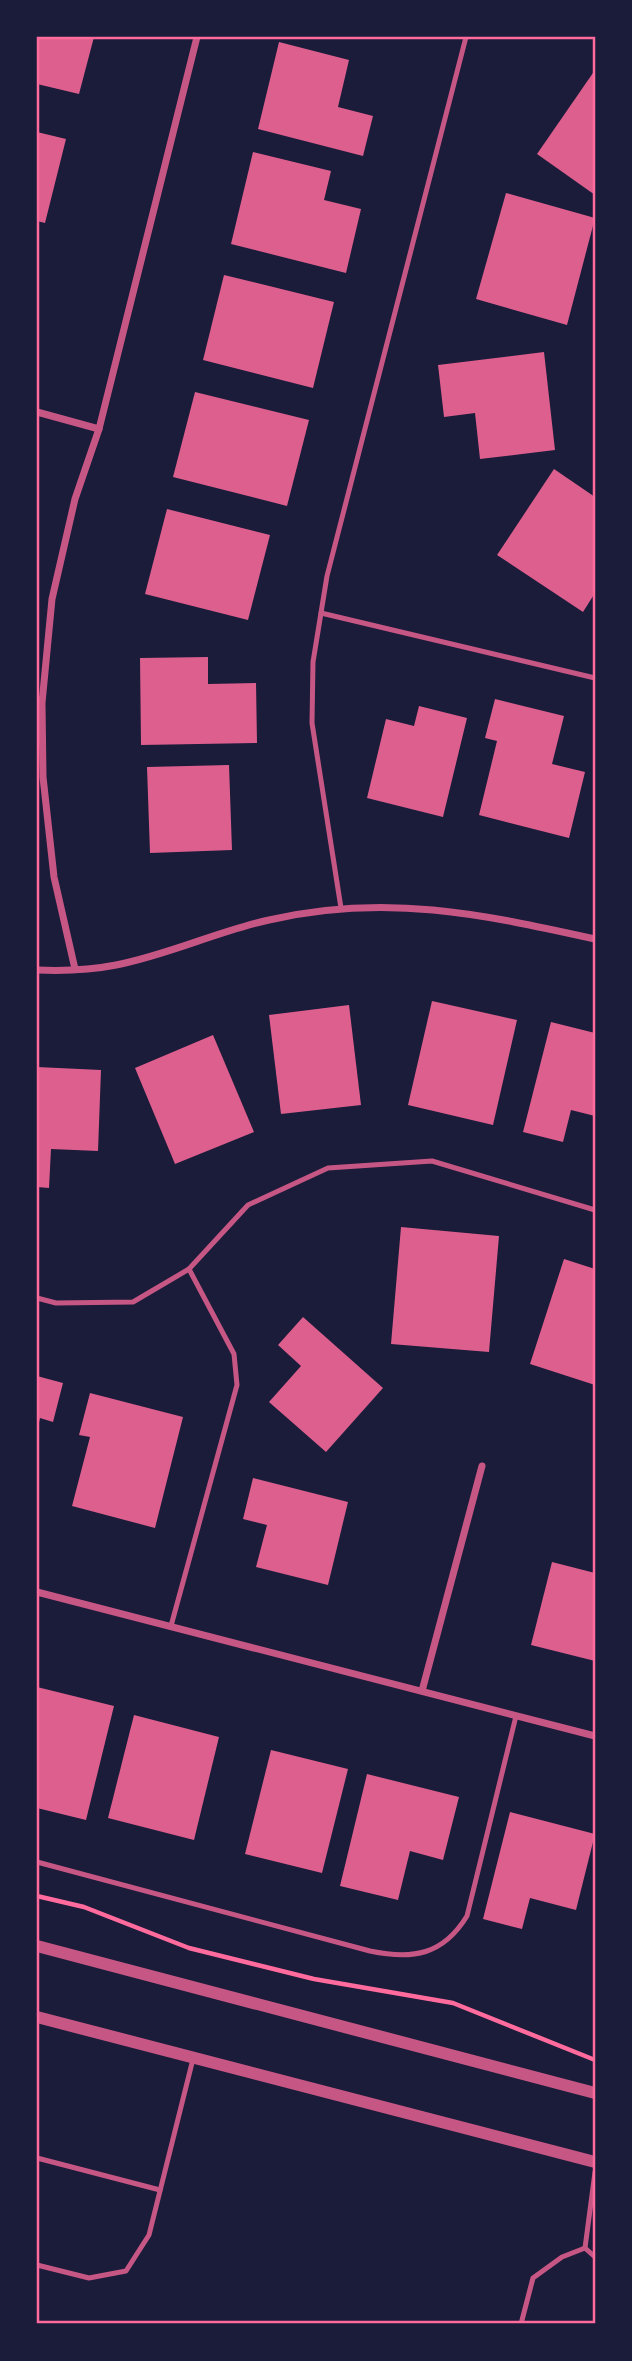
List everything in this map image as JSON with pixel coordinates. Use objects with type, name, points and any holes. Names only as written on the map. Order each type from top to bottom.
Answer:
[{"type":"street","points":[[75,969],[54,877],[43,778],[40,722],[52,599],[75,499],[99,429],[197,37]]},
{"type":"street","points":[[37,412],[99,429]]},
{"type":"street","points":[[37,971],[116,965],[269,920],[358,906],[425,908],[595,939]]},
{"type":"street","points":[[422,1691],[482,1466]]},
{"type":"street","points":[[37,1592],[595,1736]]},
{"type":"street","points":[[37,1946],[595,2093]]},
{"type":"street","points":[[37,2017],[595,2162]]},
{"type":"lane","points":[[341,908],[312,723],[313,662],[327,576],[466,37]]},
{"type":"lane","points":[[321,614],[595,678]]},
{"type":"lane","points":[[37,1298],[56,1303],[133,1302],[190,1269],[248,1205],[328,1168],[432,1161],[595,1210]]},
{"type":"lane","points":[[171,1626],[237,1385],[234,1354],[190,1269]]},
{"type":"lane","points":[[37,1862],[370,1951],[394,1956],[416,1954],[439,1947],[455,1936],[467,1916],[516,1716]]},
{"type":"lane","points":[[37,2265],[89,2278],[126,2271],[149,2235],[193,2057]]},
{"type":"lane","points":[[37,2158],[160,2190]]},
{"type":"lane","points":[[585,2248],[595,2172]]},
{"type":"lane","points":[[585,2248],[595,2257]]},
{"type":"lane","points":[[521,2324],[533,2278],[562,2257],[585,2248]]},
{"type":"path","points":[[37,1896],[84,1907],[189,1948],[314,1979],[453,2003],[595,2060]]},
{"type":"building","points":[[37,37],[94,37],[79,94],[37,84]]},
{"type":"building","points":[[279,42],[349,60],[338,107],[373,116],[363,156],[258,129]]},
{"type":"building","points":[[595,70],[595,195],[537,154]]},
{"type":"building","points":[[37,132],[66,139],[45,223],[37,221]]},
{"type":"building","points":[[253,152],[331,171],[324,200],[361,209],[346,273],[231,244]]},
{"type":"building","points":[[506,193],[595,218],[567,325],[476,299]]},
{"type":"building","points":[[224,275],[334,302],[313,388],[203,360]]},
{"type":"building","points":[[544,352],[555,450],[480,459],[475,413],[444,417],[438,365]]},
{"type":"building","points":[[195,392],[309,420],[287,506],[173,477]]},
{"type":"building","points":[[554,469],[595,497],[595,593],[583,612],[497,555]]},
{"type":"building","points":[[167,509],[270,535],[248,620],[145,594]]},
{"type":"building","points":[[208,657],[208,684],[256,683],[257,743],[141,745],[140,658]]},
{"type":"building","points":[[495,699],[564,716],[552,764],[585,772],[569,838],[479,815],[497,741],[485,738]]},
{"type":"building","points":[[419,706],[467,718],[443,817],[367,798],[386,719],[414,726]]},
{"type":"building","points":[[229,765],[232,850],[150,853],[147,767]]},
{"type":"building","points":[[432,1001],[517,1020],[493,1125],[408,1105]]},
{"type":"building","points":[[349,1005],[361,1105],[281,1114],[269,1015]]},
{"type":"building","points":[[551,1022],[595,1033],[595,1116],[571,1110],[563,1142],[523,1132]]},
{"type":"building","points":[[213,1035],[254,1132],[175,1164],[135,1068]]},
{"type":"building","points":[[37,1067],[101,1070],[98,1151],[51,1149],[49,1188],[37,1187]]},
{"type":"building","points":[[401,1227],[499,1236],[489,1352],[391,1344]]},
{"type":"building","points":[[564,1259],[595,1269],[595,1385],[530,1364]]},
{"type":"building","points":[[303,1317],[383,1388],[326,1452],[269,1402],[301,1366],[278,1345]]},
{"type":"building","points":[[37,1376],[63,1383],[53,1422],[40,1418],[38,1427]]},
{"type":"building","points":[[90,1393],[183,1417],[155,1528],[72,1506],[90,1437],[79,1435]]},
{"type":"building","points":[[253,1478],[348,1502],[328,1585],[256,1567],[267,1525],[243,1519]]},
{"type":"building","points":[[552,1562],[595,1573],[595,1661],[531,1645]]},
{"type":"building","points":[[37,1687],[114,1706],[86,1820],[37,1808]]},
{"type":"building","points":[[134,1715],[219,1737],[194,1840],[108,1818]]},
{"type":"building","points":[[271,1750],[348,1769],[322,1873],[245,1854]]},
{"type":"building","points":[[367,1774],[459,1797],[443,1860],[410,1851],[398,1900],[340,1886]]},
{"type":"building","points":[[510,1812],[595,1834],[576,1910],[530,1898],[522,1929],[483,1919]]}]
